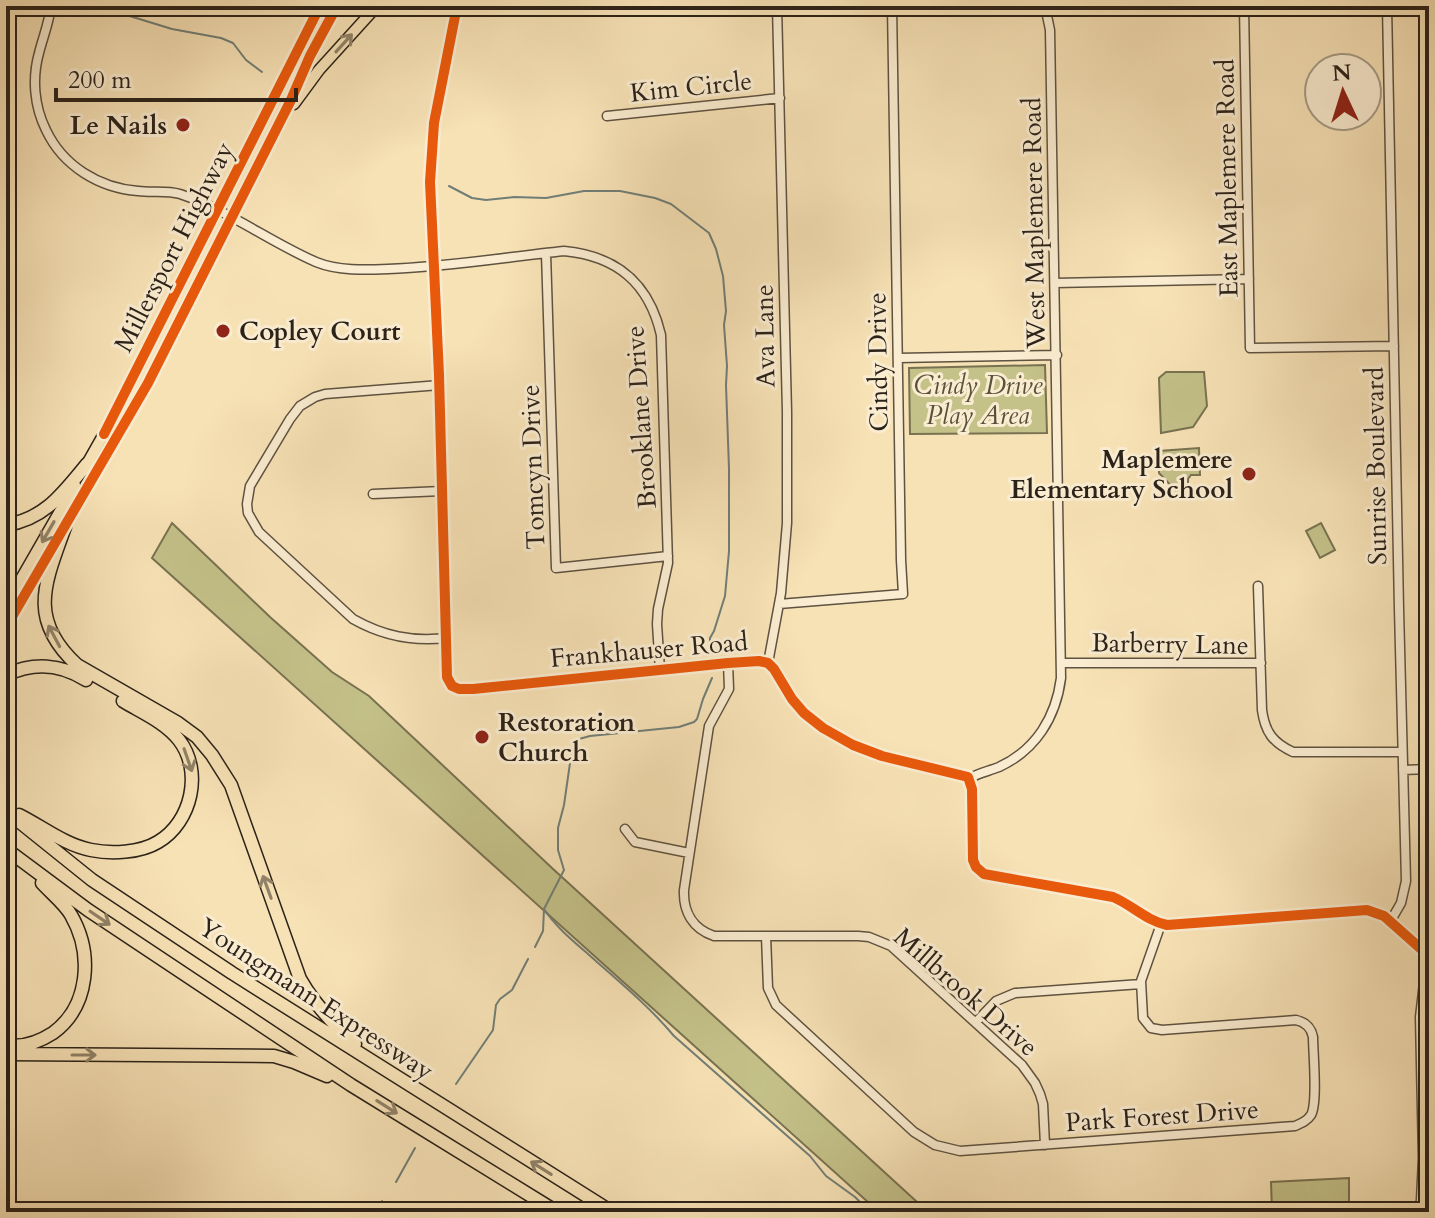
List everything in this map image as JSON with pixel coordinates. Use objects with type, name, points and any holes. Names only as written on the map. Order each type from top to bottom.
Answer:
[{"type":"highway","points":[[6,525],[42,512],[56,501],[87,464]]},
{"type":"highway","points":[[65,527],[44,591],[46,619],[53,639],[77,665],[178,723],[197,737],[212,755],[231,785],[300,979],[309,995],[339,1030],[385,1070]]},
{"type":"highway","points":[[6,675],[18,669],[38,666],[73,672],[172,732],[181,742],[192,772],[187,807],[176,825],[158,842],[132,851],[95,851],[82,847],[6,810]]},
{"type":"highway","name":"Youngmann Expressway","points":[[6,810],[92,880],[232,973],[611,1211]]},
{"type":"highway","points":[[6,1045],[30,1044],[64,1024],[79,1001],[86,972],[80,938],[71,914],[10,852]]},
{"type":"highway","name":"Youngmann Expressway","points":[[10,852],[88,910],[351,1085],[557,1212]]},
{"type":"highway","points":[[6,1054],[274,1056],[351,1085]]},
{"type":"main road","name":"Millersport Highway","points":[[6,605],[109,425],[320,6]]},
{"type":"main road","name":"Millersport Highway","points":[[6,627],[148,383],[337,6]]},
{"type":"main road","points":[[278,125],[319,70],[377,6]]},
{"type":"street","name":"Brooklane Drive","points":[[51,6],[37,58],[35,89],[44,127],[58,150],[87,175],[109,186],[179,194],[232,216],[245,226],[326,265],[373,270],[564,251],[581,252],[619,268],[639,286],[653,309],[661,335],[668,556],[658,609],[660,670]]},
{"type":"street","name":"Frankhauser Road","points":[[457,6],[431,147],[430,196],[440,385],[448,680],[459,689],[759,661],[768,663],[774,669],[799,708],[838,737],[875,753],[970,778]]},
{"type":"street","name":"Ava Lane","points":[[768,663],[787,545],[788,485],[777,6]]},
{"type":"street","name":"Cindy Drive","points":[[779,604],[903,594],[892,6]]},
{"type":"street","name":"West Maplemere Road","points":[[970,778],[1012,760],[1032,744],[1049,720],[1059,693],[1057,355],[1050,30],[1045,6]]},
{"type":"street","name":"East Maplemere Road","points":[[1244,6],[1250,348],[1394,346]]},
{"type":"street","name":"Sunrise Boulevard","points":[[1387,6],[1406,881],[1401,903],[1390,922]]},
{"type":"street","name":"Kim Circle","points":[[607,116],[780,98]]},
{"type":"street","name":"Tomcyn Drive","points":[[546,253],[556,568],[668,556]]},
{"type":"street","points":[[1055,283],[1249,279]]},
{"type":"street","points":[[898,358],[1057,355]]},
{"type":"street","points":[[440,385],[325,394],[307,401],[290,419],[250,486],[247,504],[251,521],[259,532],[353,619],[395,637],[446,638]]},
{"type":"street","points":[[373,494],[442,491]]},
{"type":"street","points":[[1258,586],[1261,663]]},
{"type":"street","name":"Millbrook Drive","points":[[728,663],[729,689],[709,726],[689,853],[684,900],[692,922],[714,936],[858,936],[891,946],[1022,1065],[1035,1083],[1043,1104],[1045,1145]]},
{"type":"street","name":"Barberry Lane","points":[[1061,663],[1261,663],[1262,716],[1268,732],[1281,746],[1293,752],[1402,752]]},
{"type":"street","points":[[1403,770],[1429,769]]},
{"type":"street","points":[[970,778],[974,862],[984,874],[1113,897],[1161,924],[1365,909],[1377,912],[1429,956]]},
{"type":"street","points":[[625,829],[635,842],[689,853]]},
{"type":"street","name":"Park Forest Drive","points":[[766,936],[768,988],[776,1005],[914,1132],[935,1145],[960,1151],[1295,1126],[1302,1123],[1314,1107],[1313,1037],[1306,1024],[1296,1020],[1157,1030],[1146,1024],[1141,984],[1161,924]]},
{"type":"street","points":[[1419,1212],[1423,1158],[1420,1017],[1429,969]]},
{"type":"street","points":[[976,1022],[996,1001],[1015,993],[1141,984]]},
{"type":"green space","name":"Cindy Drive Play Area","points":[[1045,365],[1047,433],[910,434],[909,368]]},
{"type":"green space","points":[[1166,372],[1204,372],[1207,406],[1193,427],[1161,433],[1159,378]]},
{"type":"green space","points":[[1199,448],[1200,475],[1191,475],[1185,492],[1177,492],[1159,473],[1159,451]]},
{"type":"green space","points":[[172,523],[332,672],[369,696],[928,1212],[879,1212],[152,558]]},
{"type":"green space","points":[[1321,523],[1335,550],[1320,558],[1306,531]]},
{"type":"green space","points":[[1349,1178],[1349,1212],[1272,1212],[1271,1182]]},
{"type":"waterway","points":[[97,6],[172,29],[221,38],[233,43],[246,60],[262,72]]},
{"type":"waterway","points":[[449,186],[472,198],[486,200],[546,198],[584,191],[620,191],[671,204],[709,233],[723,276],[726,311],[729,469],[729,551],[725,596],[710,638],[710,652]]},
{"type":"waterway","points":[[535,947],[543,931],[544,909],[564,870],[558,850],[558,828],[572,749],[579,739],[590,736],[679,727],[694,722],[712,678]]},
{"type":"waterway","points":[[544,909],[564,933],[643,1003],[674,1036],[810,1156],[826,1176],[870,1212]]},
{"type":"waterway","points":[[456,1084],[493,1030],[496,1005],[512,990],[528,959]]},
{"type":"waterway","points":[[396,1182],[415,1148]]},
{"type":"waterway","points":[[375,1212],[382,1201]]},
{"type":"cycle path","points":[[104,434],[320,6]]},
{"type":"cycle path","points":[[6,627],[148,383],[337,6]]},
{"type":"cycle path","points":[[457,6],[434,123],[430,182],[447,677],[452,686],[473,689],[728,663],[768,663],[792,699],[823,728],[853,745],[882,756],[968,777],[972,789],[973,860],[984,874],[1113,897],[1167,925],[1367,910],[1384,916],[1429,956]]},
{"type":"place","name":"Le Nails","points":[[183,125]]},
{"type":"place","name":"Copley Court","points":[[223,331]]},
{"type":"place","name":"Maplemere Elementary School","points":[[1249,474]]},
{"type":"place","name":"Restoration Church","points":[[482,737]]}]
